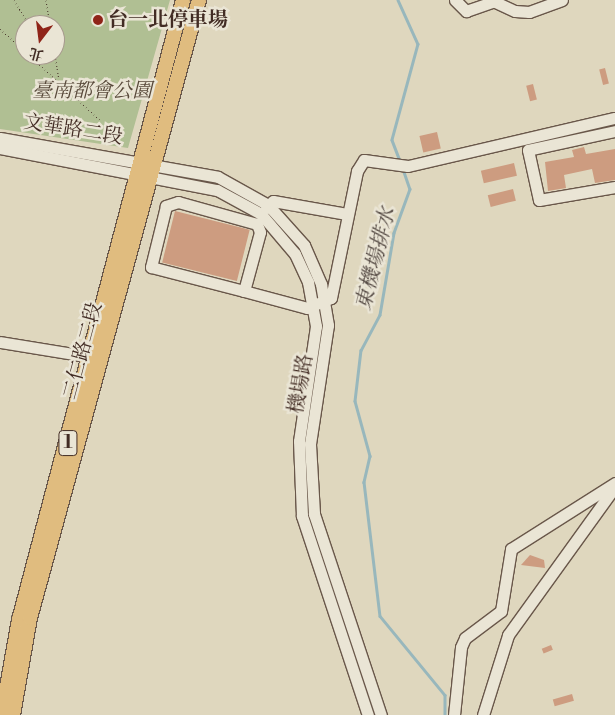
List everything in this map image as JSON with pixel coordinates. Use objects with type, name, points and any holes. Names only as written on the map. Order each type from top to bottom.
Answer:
[{"type":"main road","name":"二仁路二段","points":[[4,714],[3,690],[19,620],[92,357],[138,165],[183,0]]},
{"type":"main road","name":"二仁路二段","points":[[4,714],[199,0]]},
{"type":"street","points":[[455,0],[466,12],[491,1],[529,12],[562,0]]},
{"type":"street","points":[[244,291],[260,232],[257,224],[178,202],[166,206],[151,267],[307,308],[331,298],[347,214],[360,163],[374,159],[408,166],[615,118]]},
{"type":"street","points":[[574,128],[576,140]]},
{"type":"street","points":[[615,131],[528,150],[539,200],[615,187]]},
{"type":"street","name":"文華路二段","points":[[2,147],[138,165]]},
{"type":"street","name":"機場路","points":[[138,165],[154,168],[217,190],[265,210],[304,245],[320,304],[327,352],[309,477],[314,514],[381,715]]},
{"type":"street","points":[[265,210],[273,201],[347,214]]},
{"type":"street","name":"機場路","points":[[320,304],[315,349],[299,441],[300,500],[368,715]]},
{"type":"street","points":[[0,342],[92,357]]},
{"type":"street","points":[[454,715],[461,647],[465,638],[501,611],[511,549],[615,483]]},
{"type":"street","points":[[483,715],[508,635],[602,499],[615,489]]},
{"type":"path","points":[[14,0],[23,15]]},
{"type":"path","points":[[46,0],[48,15]]},
{"type":"path","points":[[0,29],[15,43]]},
{"type":"path","points":[[41,65],[100,120]]},
{"type":"path","points":[[57,65],[59,81]]},
{"type":"green space","name":"臺南都會公園","points":[[0,0],[170,0],[128,148],[0,129]]},
{"type":"building","points":[[605,68],[609,84],[603,85],[599,69]]},
{"type":"building","points":[[533,84],[537,100],[530,101],[526,86]]},
{"type":"building","points":[[437,132],[441,149],[423,153],[419,136]]},
{"type":"building","points":[[584,147],[586,154],[615,149],[615,180],[595,183],[592,169],[564,175],[566,188],[548,191],[545,162],[574,157],[572,150]]},
{"type":"building","points":[[514,163],[517,176],[484,183],[481,171]]},
{"type":"building","points":[[513,189],[516,201],[491,207],[488,195]]},
{"type":"building","points":[[175,211],[250,230],[237,281],[162,262]]},
{"type":"building","points":[[530,555],[544,560],[545,568],[521,565]]},
{"type":"building","points":[[551,645],[553,650],[544,653],[542,649]]},
{"type":"building","points":[[572,694],[574,701],[555,706],[553,700]]},
{"type":"waterway","name":"東機場排水","points":[[398,0],[418,44],[392,140],[400,161]]},
{"type":"waterway","name":"東機場排水","points":[[403,169],[410,189],[394,233],[380,315],[361,350],[355,401],[370,456],[364,482],[380,616],[445,695],[445,715]]},
{"type":"place","name":"台一北停車場","points":[[98,20]]}]
